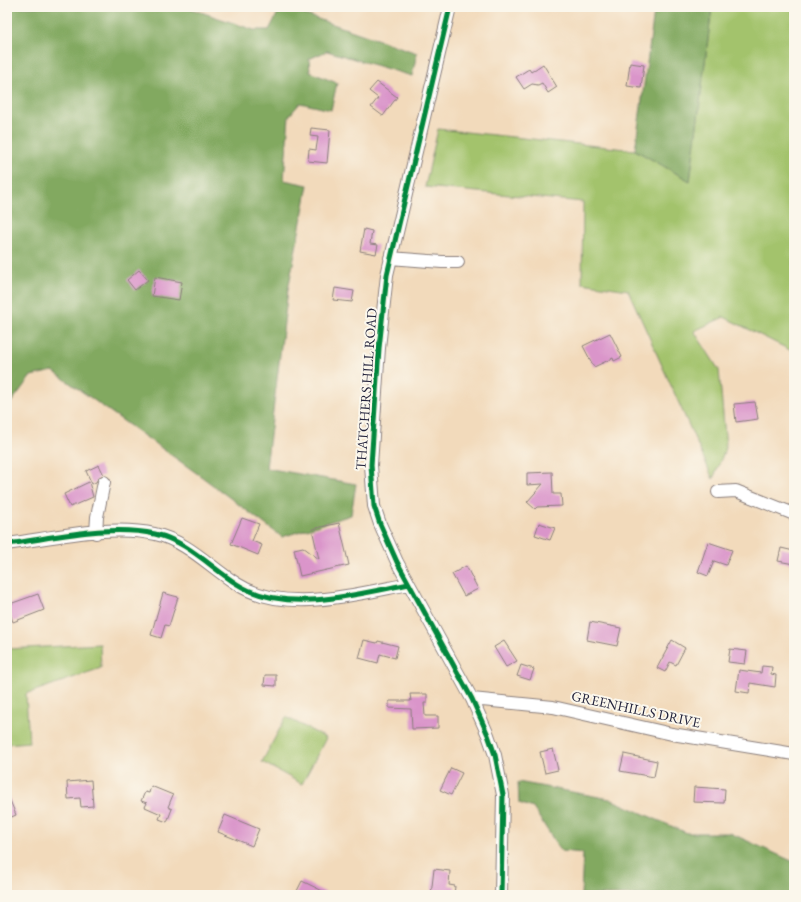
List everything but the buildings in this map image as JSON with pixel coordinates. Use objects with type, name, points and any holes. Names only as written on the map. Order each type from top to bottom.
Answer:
[{"type":"street","name":"THATCHERS HILL ROAD","points":[[450,7],[390,258],[379,348],[371,465],[376,512],[391,549],[472,699],[495,755],[503,795],[501,895]]},
{"type":"street","points":[[390,258],[458,262]]},
{"type":"street","points":[[96,533],[96,517],[104,482]]},
{"type":"street","points":[[718,492],[736,491],[794,514]]},
{"type":"street","points":[[7,544],[96,533],[141,532],[171,539],[184,546],[236,584],[250,592],[264,597],[279,599],[312,600],[409,584]]},
{"type":"street","name":"GREENHILLS DRIVE","points":[[472,699],[553,707],[672,734],[794,754]]},
{"type":"green space","points":[[7,7],[186,7],[254,30],[269,30],[281,7],[283,7],[417,53],[412,76],[327,51],[309,59],[310,72],[337,83],[331,110],[300,103],[289,116],[284,180],[308,185],[288,290],[266,468],[356,484],[351,515],[282,537],[202,477],[53,371],[31,376],[7,408]]},
{"type":"green space","points":[[646,7],[712,7],[690,181],[635,150],[654,12]]},
{"type":"green space","points":[[712,7],[794,7],[794,352],[724,317],[694,331],[719,370],[726,447],[713,479],[628,290],[582,283],[583,202],[425,187],[438,129],[635,150],[690,181]]},
{"type":"green space","points":[[100,644],[101,668],[26,694],[29,742],[7,744],[7,649]]},
{"type":"green space","points":[[286,717],[326,738],[302,784],[262,762]]},
{"type":"green space","points":[[518,782],[610,799],[687,833],[730,833],[794,862],[794,895],[581,895],[583,853],[561,851],[533,808],[519,803]]},
{"type":"cycle path","points":[[450,7],[387,275],[379,348],[371,465],[374,506],[380,524],[397,562],[472,699],[495,755],[503,795],[501,895]]},
{"type":"cycle path","points":[[7,544],[100,531],[119,530],[155,534],[167,537],[188,548],[237,584],[256,593],[277,598],[299,600],[344,597],[409,584]]}]
